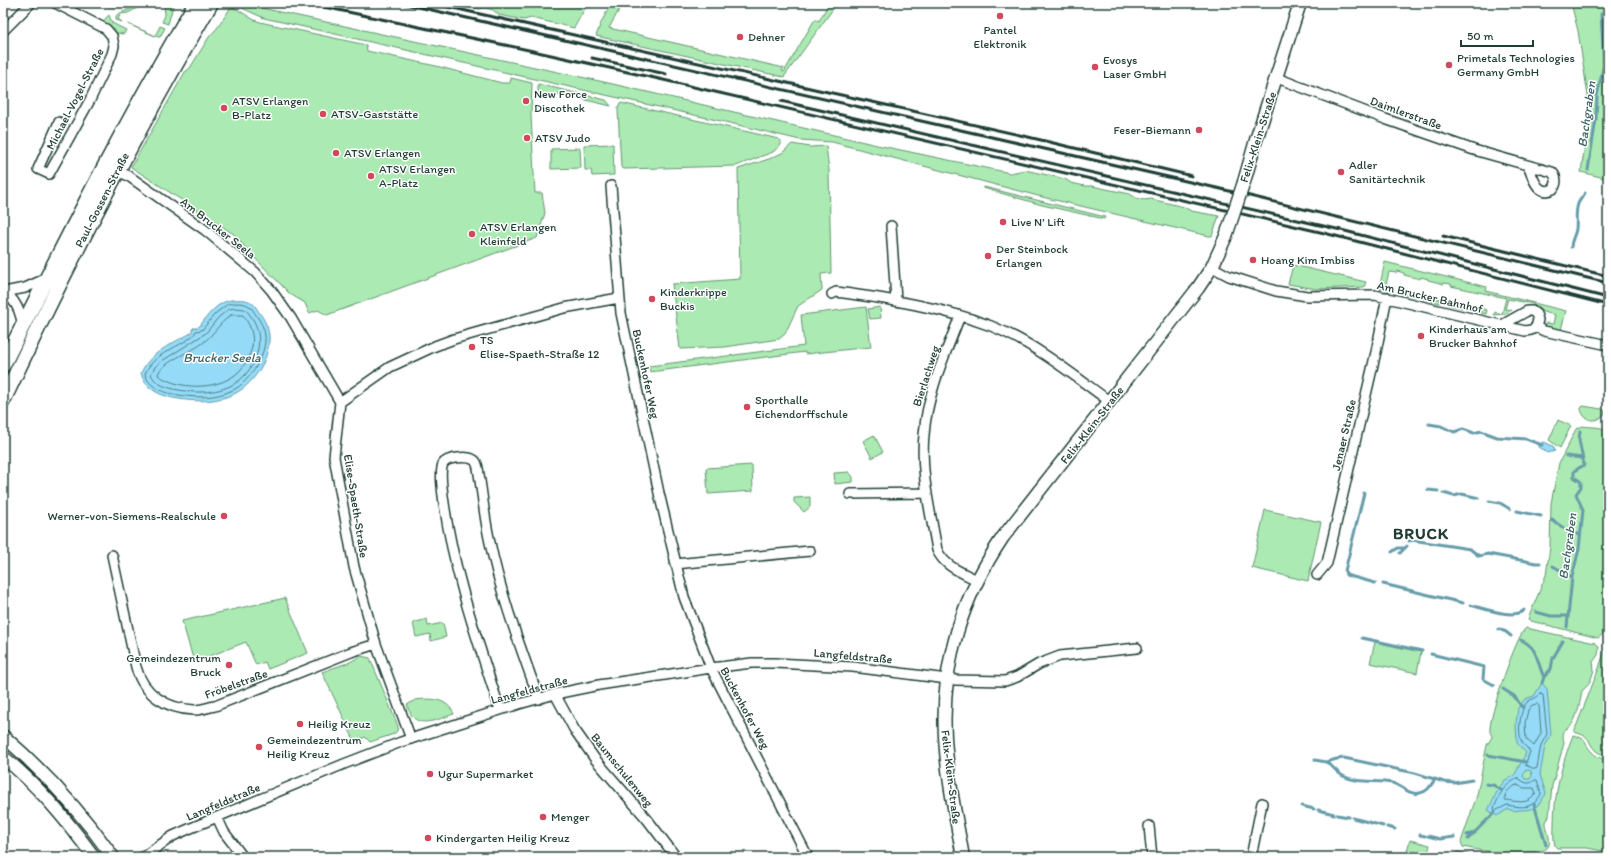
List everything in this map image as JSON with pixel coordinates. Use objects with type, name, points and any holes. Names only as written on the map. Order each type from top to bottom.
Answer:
[{"type":"main road","name":"Paul-Gossen-Straße","points":[[3,401],[39,324],[117,170],[205,4]]},
{"type":"main road","name":"Paul-Gossen-Straße","points":[[3,365],[135,110],[205,4]]},
{"type":"street","points":[[3,31],[31,3]]},
{"type":"street","name":"Michael-Vogel-Straße","points":[[55,3],[106,29],[112,36],[114,46],[112,54],[90,100],[49,174],[38,169],[59,122]]},
{"type":"street","name":"Felix-Klein-Straße","points":[[963,857],[945,738],[944,720],[947,680],[957,628],[977,580],[1003,537],[1193,294],[1212,267],[1226,236],[1244,182],[1300,3]]},
{"type":"street","name":"Daimlerstraße","points":[[1277,78],[1392,122],[1474,150],[1528,166]]},
{"type":"street","name":"Am Brucker Seela","points":[[117,170],[130,177],[205,230],[255,272],[271,290],[291,318],[340,402]]},
{"type":"street","name":"Buckenhofer Weg","points":[[611,186],[619,298],[652,462],[675,564],[691,618],[711,668],[808,857]]},
{"type":"street","points":[[891,226],[896,300]]},
{"type":"street","name":"Am Brucker Bahnhof","points":[[1212,267],[1235,278],[1276,291],[1307,296],[1375,295],[1525,330],[1531,330],[1536,327],[1606,345]]},
{"type":"street","points":[[3,292],[25,288],[47,278]]},
{"type":"street","points":[[3,292],[10,296],[17,305],[23,326]]},
{"type":"street","points":[[832,294],[836,292],[896,300],[960,316],[991,326],[1059,364],[1109,401]]},
{"type":"street","points":[[340,402],[390,367],[447,341],[473,332],[564,308],[619,298]]},
{"type":"street","name":"Jenaer Straße","points":[[1317,575],[1326,562],[1376,352],[1387,298]]},
{"type":"street","points":[[1502,325],[1527,311],[1536,314],[1538,320],[1536,327]]},
{"type":"street","name":"Bierlachweg","points":[[960,316],[936,378],[926,414],[923,437],[924,467],[937,550],[942,560],[949,566],[977,580]]},
{"type":"street","name":"Elise-Spaeth-Straße","points":[[340,402],[334,457],[354,567],[376,644],[411,739]]},
{"type":"street","points":[[500,710],[464,596],[456,564],[444,504],[441,471],[443,463],[448,460],[470,458],[476,461],[485,520],[497,571],[508,610],[539,699]]},
{"type":"street","points":[[850,494],[927,493]]},
{"type":"street","points":[[675,564],[810,551]]},
{"type":"street","name":"Fröbelstraße","points":[[112,555],[136,667],[142,684],[162,702],[177,708],[196,710],[216,706],[350,652],[376,644]]},
{"type":"street","name":"Langfeldstraße","points":[[143,857],[173,836],[369,754],[500,710],[555,694],[599,685],[711,668],[760,663],[854,667],[947,680],[1005,681],[1017,677],[1039,664],[1060,656],[1137,648]]},
{"type":"street","name":"Baumschulenweg","points":[[555,694],[574,729],[595,759],[647,819],[676,857]]},
{"type":"street","points":[[3,736],[43,772],[67,798],[113,857]]},
{"type":"street","points":[[3,757],[54,807],[94,857]]},
{"type":"street","points":[[1251,857],[1262,803]]},
{"type":"street","points":[[216,817],[224,832],[242,857]]},
{"type":"street","points":[[1149,826],[1152,857]]},
{"type":"green space","points":[[91,3],[133,3],[112,7]]},
{"type":"green space","points":[[161,3],[174,3],[168,24],[162,22],[165,15],[164,4]]},
{"type":"green space","points":[[238,3],[604,82],[877,145],[1010,173],[1025,170],[1065,179],[1071,183],[1130,194],[1136,198],[1144,200],[1151,199],[1184,207],[1191,211],[1219,216],[1212,236],[1209,236],[1042,197],[832,142],[800,140],[264,18],[233,4]]},
{"type":"green space","points":[[450,3],[588,3],[574,28],[531,18],[524,20],[499,15],[493,10],[485,8],[479,9]]},
{"type":"green space","points":[[611,3],[623,3],[609,28],[784,68],[782,71],[784,72],[815,19],[819,21],[829,3],[836,3],[784,77],[596,36]]},
{"type":"green space","points":[[1571,3],[1608,3],[1608,179],[1581,172],[1590,109],[1578,31]]},
{"type":"green space","points":[[139,5],[141,6],[128,13],[121,14],[118,19],[122,22],[116,20],[116,16],[118,14]]},
{"type":"green space","name":"ATSV Erlangen","points":[[231,7],[260,22],[366,45],[367,51],[436,66],[502,83],[510,83],[511,78],[532,83],[531,115],[535,193],[542,193],[545,213],[537,238],[327,315],[318,310],[309,313],[305,303],[290,294],[249,252],[235,235],[131,167],[185,72],[190,68],[209,37],[218,27]]},
{"type":"green space","points":[[109,15],[112,23],[126,30],[124,34],[115,33],[102,22]]},
{"type":"green space","points":[[160,26],[165,28],[160,37],[155,36]]},
{"type":"green space","points":[[538,84],[606,100],[611,106],[560,94],[538,95]]},
{"type":"green space","points":[[621,103],[779,139],[781,141],[781,145],[773,152],[736,166],[624,169],[621,167],[618,111],[618,106]]},
{"type":"green space","points":[[613,144],[614,175],[592,176],[591,170],[585,170],[584,145]]},
{"type":"green space","points":[[792,144],[810,147],[826,146],[829,170],[831,273],[821,274],[822,290],[798,306],[785,334],[779,339],[725,347],[680,349],[672,284],[740,279],[738,169],[782,153]]},
{"type":"green space","points":[[580,148],[581,168],[551,169],[551,149]]},
{"type":"green space","points":[[984,187],[1105,217],[1104,219],[1042,205],[983,188]]},
{"type":"green space","points":[[1385,262],[1487,287],[1486,291],[1566,311],[1561,330],[1545,326],[1546,323],[1553,324],[1555,315],[1543,312],[1533,304],[1508,299],[1505,309],[1512,310],[1505,314],[1494,315],[1495,312],[1502,314],[1506,298],[1451,286],[1451,284],[1444,284],[1421,277],[1420,279],[1404,275],[1404,273],[1397,271],[1397,273],[1389,272],[1386,285],[1393,287],[1392,291],[1379,289]]},
{"type":"green space","points":[[1293,265],[1366,282],[1364,287],[1316,289],[1288,284]]},
{"type":"green space","points":[[1401,289],[1417,293],[1416,297],[1400,293]]},
{"type":"green space","points":[[1424,295],[1440,299],[1439,303],[1423,299]]},
{"type":"green space","points":[[1448,301],[1464,304],[1463,308],[1447,304]]},
{"type":"green space","points":[[1471,306],[1487,310],[1486,314],[1470,310]]},
{"type":"green space","points":[[866,307],[871,347],[805,354],[805,352],[650,372],[649,366],[804,346],[801,315]]},
{"type":"green space","points":[[880,307],[881,318],[870,319],[868,309]]},
{"type":"green space","points":[[1583,406],[1602,409],[1605,413],[1599,419],[1587,419],[1582,413],[1581,408]]},
{"type":"green space","points":[[1558,420],[1571,426],[1560,448],[1549,440]]},
{"type":"green space","points":[[1583,426],[1601,428],[1608,434],[1608,590],[1603,634],[1598,638],[1528,619],[1546,575],[1550,547],[1551,503],[1559,463],[1576,429]]},
{"type":"green space","points":[[874,435],[883,452],[872,458],[863,441]]},
{"type":"green space","points":[[752,465],[753,491],[708,494],[706,468]]},
{"type":"green space","points":[[849,472],[853,477],[853,482],[835,484],[834,473]]},
{"type":"green space","points":[[810,497],[810,507],[804,512],[794,502],[794,498]]},
{"type":"green space","points":[[1265,510],[1321,522],[1308,581],[1252,568]]},
{"type":"green space","points":[[285,598],[308,653],[268,669],[265,662],[256,665],[246,642],[194,662],[182,621]]},
{"type":"green space","points":[[427,619],[428,626],[443,623],[446,637],[431,641],[430,634],[416,637],[413,623]]},
{"type":"green space","points":[[1526,628],[1595,643],[1599,646],[1598,655],[1593,662],[1594,670],[1588,685],[1582,691],[1576,717],[1572,724],[1562,733],[1564,743],[1552,786],[1549,816],[1546,822],[1549,845],[1544,850],[1513,853],[1484,851],[1463,847],[1461,842],[1477,795],[1487,745],[1492,737],[1490,731],[1491,723],[1498,694],[1516,645]]},
{"type":"green space","points":[[1375,642],[1421,652],[1417,673],[1370,663]]},
{"type":"green space","points":[[1608,648],[1608,757],[1596,751],[1587,738],[1574,732],[1605,649]]},
{"type":"green space","points":[[361,656],[370,658],[398,726],[397,731],[394,734],[370,742],[365,737],[355,742],[322,672],[350,662]]},
{"type":"green space","points":[[415,700],[438,700],[447,705],[454,714],[433,721],[421,722],[412,716],[407,705]]},
{"type":"green space","points":[[1573,735],[1584,740],[1588,748],[1594,754],[1608,761],[1608,852],[1587,848],[1557,848],[1555,846],[1555,801],[1565,757]]},
{"type":"green space","points":[[1410,840],[1430,845],[1427,857],[1406,854]]},
{"type":"green space","points":[[1458,852],[1481,857],[1454,857]]},
{"type":"green space","points":[[1575,853],[1599,857],[1535,857]]},
{"type":"water","name":"Brucker Seela","points":[[231,300],[250,301],[256,307],[264,320],[269,335],[269,343],[264,360],[255,376],[249,383],[236,393],[221,399],[205,401],[173,398],[158,393],[149,387],[145,383],[141,373],[150,360],[162,349],[191,333],[193,328],[199,327],[209,314],[221,304]]},
{"type":"water","points":[[1544,442],[1553,446],[1555,451],[1548,453],[1539,447],[1539,444]]},
{"type":"water","points":[[1542,683],[1547,689],[1551,735],[1545,746],[1540,775],[1546,794],[1536,807],[1516,811],[1508,809],[1497,816],[1488,810],[1499,788],[1505,780],[1514,776],[1526,753],[1517,743],[1516,723],[1518,708],[1525,699],[1534,696]],"holes":[[[1525,771],[1531,771],[1532,776],[1530,779],[1525,779],[1523,776]]]},
{"type":"waterway","name":"Bachgraben","points":[[1588,170],[1596,119],[1597,96],[1604,64],[1601,14]]},
{"type":"waterway","name":"Bachgraben","points":[[1571,247],[1576,229],[1577,207],[1579,201],[1585,193]]},
{"type":"waterway","points":[[1429,424],[1441,426],[1454,432],[1463,429],[1474,433],[1481,431],[1497,437],[1526,439],[1542,445]]},
{"type":"waterway","name":"Bachgraben","points":[[1567,627],[1572,577],[1579,549],[1583,510],[1576,494],[1581,487],[1581,482],[1574,477],[1574,471],[1584,465],[1579,440],[1580,431]]},
{"type":"waterway","points":[[1566,456],[1582,458]]},
{"type":"waterway","points":[[1428,490],[1438,491]]},
{"type":"waterway","points":[[1364,493],[1345,571],[1346,575],[1375,583]]},
{"type":"waterway","points":[[1443,493],[1454,496],[1462,494],[1479,498]]},
{"type":"waterway","points":[[1489,501],[1500,503],[1510,509]]},
{"type":"waterway","points":[[1517,511],[1541,516]]},
{"type":"waterway","points":[[1552,520],[1565,529],[1580,535]]},
{"type":"waterway","points":[[1409,541],[1412,540],[1470,549],[1479,556],[1488,554],[1540,563]]},
{"type":"waterway","points":[[1400,553],[1407,546]]},
{"type":"waterway","points":[[1392,552],[1398,548],[1404,548]]},
{"type":"waterway","points":[[1553,566],[1572,577]]},
{"type":"waterway","points":[[1383,584],[1463,603]]},
{"type":"waterway","points":[[1470,605],[1506,614],[1520,613],[1524,610]]},
{"type":"waterway","points":[[1536,612],[1551,616],[1568,616]]},
{"type":"waterway","points":[[1499,629],[1511,636]]},
{"type":"waterway","points":[[1362,638],[1422,651]]},
{"type":"waterway","points":[[1521,640],[1527,643],[1534,651],[1544,677]]},
{"type":"waterway","name":"Bachgraben","points":[[1542,683],[1544,677],[1551,669],[1553,658],[1563,641]]},
{"type":"waterway","points":[[1431,654],[1484,667],[1483,679],[1494,685]]},
{"type":"waterway","points":[[1503,689],[1514,696],[1522,707]]},
{"type":"waterway","points":[[1488,755],[1526,762]]},
{"type":"waterway","points":[[1315,760],[1326,762],[1344,758],[1415,773],[1444,782],[1454,783],[1472,780]]},
{"type":"waterway","points":[[1326,762],[1343,776],[1361,781],[1392,783],[1416,794],[1429,788],[1435,779]]},
{"type":"waterway","points":[[1486,784],[1493,785],[1501,790]]},
{"type":"waterway","points":[[1534,804],[1546,845]]},
{"type":"waterway","points":[[1302,806],[1314,809]]},
{"type":"waterway","points":[[1318,810],[1334,814]]},
{"type":"waterway","points":[[1468,839],[1495,812]]},
{"type":"waterway","points":[[1337,815],[1349,817]]},
{"type":"waterway","points":[[1353,818],[1383,826]]},
{"type":"waterway","points":[[1387,827],[1395,829]]},
{"type":"waterway","points":[[1467,835],[1475,833]]},
{"type":"waterway","points":[[1420,835],[1425,836]]},
{"type":"waterway","points":[[1428,836],[1440,839],[1454,837]]},
{"type":"railway","points":[[305,3],[659,79],[1320,232],[1608,305]]},
{"type":"railway","points":[[401,3],[1221,189],[1608,283]]},
{"type":"railway","points":[[431,3],[1024,136],[1192,176]]},
{"type":"railway","points":[[592,58],[666,74]]},
{"type":"railway","points":[[781,101],[1341,230],[1608,298]]},
{"type":"railway","points":[[1443,236],[1608,276]]},
{"type":"place","name":"Pantel Elektronik","points":[[1000,16]]},
{"type":"place","name":"Dehner","points":[[740,37]]},
{"type":"place","name":"Primetals Technologies Germany GmbH","points":[[1449,65]]},
{"type":"place","name":"Evosys Laser GmbH","points":[[1095,67]]},
{"type":"place","name":"New Force Discothek","points":[[526,101]]},
{"type":"place","name":"ATSV Erlangen B-Platz","points":[[224,108]]},
{"type":"place","name":"ATSV-Gaststätte","points":[[323,114]]},
{"type":"place","name":"Feser-Biemann","points":[[1199,130]]},
{"type":"place","name":"ATSV Judo","points":[[527,138]]},
{"type":"place","name":"ATSV Erlangen","points":[[336,153]]},
{"type":"place","name":"Adler Sanitärtechnik","points":[[1341,172]]},
{"type":"place","name":"ATSV Erlangen A-Platz","points":[[371,176]]},
{"type":"place","name":"Live N’ Lift","points":[[1003,222]]},
{"type":"place","name":"ATSV Erlangen Kleinfeld","points":[[472,234]]},
{"type":"place","name":"Der Steinbock Erlangen","points":[[988,256]]},
{"type":"place","name":"Hoang Kim Imbiss","points":[[1253,260]]},
{"type":"place","name":"Kinderkrippe Buckis","points":[[652,299]]},
{"type":"place","name":"Kinderhaus am Brucker Bahnhof","points":[[1421,336]]},
{"type":"place","name":"TS Elise-Spaeth-Straße 12","points":[[472,347]]},
{"type":"place","name":"Sporthalle Eichendorffschule","points":[[747,407]]},
{"type":"place","name":"Werner-von-Siemens-Realschule","points":[[224,516]]},
{"type":"place","name":"Gemeindezentrum Bruck","points":[[229,665]]},
{"type":"place","name":"Heilig Kreuz","points":[[300,724]]},
{"type":"place","name":"Gemeindezentrum Heilig Kreuz","points":[[259,747]]},
{"type":"place","name":"Ugur Supermarket","points":[[430,774]]},
{"type":"place","name":"Menger","points":[[543,817]]},
{"type":"place","name":"Kindergarten Heilig Kreuz","points":[[428,838]]},
{"type":"district","name":"BRUCK","points":[[1421,533]]}]
